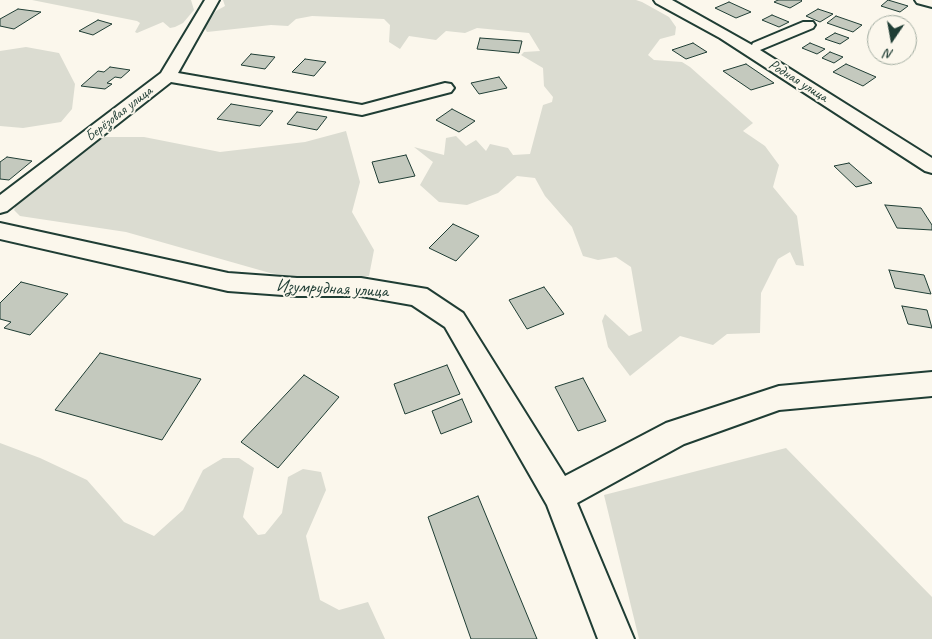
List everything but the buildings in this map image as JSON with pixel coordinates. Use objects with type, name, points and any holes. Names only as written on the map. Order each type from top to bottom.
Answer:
[{"type":"street","name":"Берёзовая улица","points":[[0,206],[168,76],[212,0]]},
{"type":"street","name":"Родная улица","points":[[661,0],[738,33],[932,152]]},
{"type":"street","name":"Родная улица","points":[[661,0],[726,35],[932,167]]},
{"type":"street","points":[[922,0],[932,3]]},
{"type":"street","points":[[759,46],[808,25]]},
{"type":"street","points":[[168,76],[362,110],[445,88]]},
{"type":"street","name":"Изумрудная улица","points":[[0,231],[228,282],[297,287],[361,287],[418,296],[454,320],[559,496],[616,639]]},
{"type":"street","points":[[559,496],[676,433],[779,398],[932,384]]},
{"type":"shaded area","points":[[32,0],[191,0],[194,10],[183,23],[175,27],[170,28],[163,22],[137,33],[135,32],[140,23],[137,21]]},
{"type":"shaded area","points":[[223,0],[636,0],[642,2],[669,17],[676,27],[675,35],[660,39],[648,55],[654,60],[682,62],[690,67],[753,123],[743,131],[765,146],[779,165],[773,187],[797,216],[804,266],[796,265],[790,252],[778,259],[761,293],[760,333],[727,334],[713,345],[680,336],[630,376],[608,347],[602,321],[605,314],[629,336],[642,331],[631,267],[616,257],[598,260],[583,256],[572,227],[545,196],[535,178],[517,176],[498,193],[467,205],[439,202],[420,185],[433,162],[414,147],[444,155],[446,138],[456,136],[466,146],[476,140],[486,151],[490,144],[508,148],[513,155],[530,154],[543,105],[552,102],[553,97],[544,86],[543,68],[521,55],[524,52],[540,51],[529,33],[477,28],[465,33],[446,31],[436,40],[409,36],[400,49],[389,42],[390,25],[384,19],[312,16],[296,19],[288,26],[271,25],[207,32],[204,27],[216,11],[225,6]]},
{"type":"shaded area","points":[[26,47],[59,53],[75,84],[72,109],[61,122],[23,128],[0,126],[0,51]]},
{"type":"shaded area","points":[[346,131],[360,182],[352,212],[374,250],[369,276],[330,282],[270,273],[126,232],[20,216],[14,210],[17,203],[36,183],[99,137],[144,137],[220,152],[305,142]]},
{"type":"shaded area","points":[[0,443],[40,458],[87,480],[124,522],[154,536],[183,510],[203,470],[223,458],[239,458],[254,468],[243,517],[258,535],[265,534],[282,513],[288,477],[303,469],[321,472],[326,490],[306,536],[320,600],[339,610],[368,602],[385,639],[0,639]]},
{"type":"shaded area","points":[[786,448],[932,597],[932,639],[639,639],[604,495]]}]
